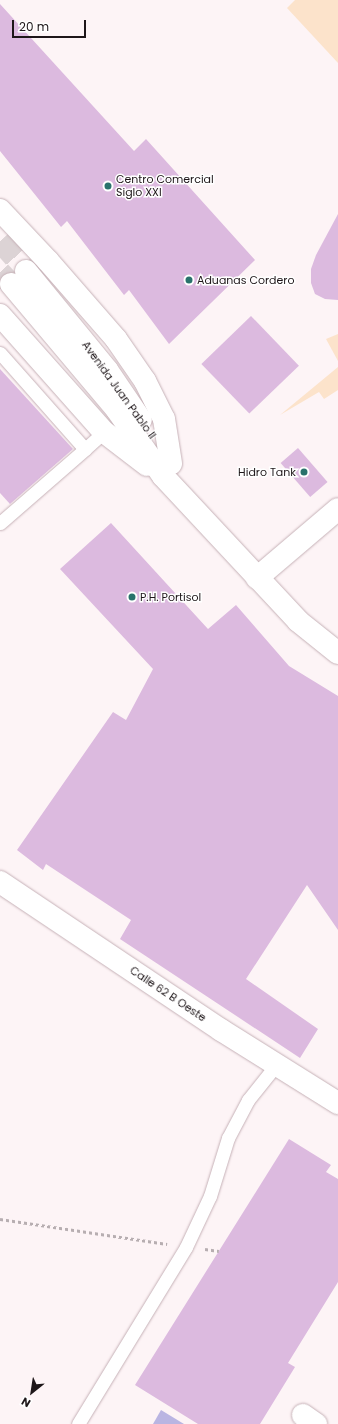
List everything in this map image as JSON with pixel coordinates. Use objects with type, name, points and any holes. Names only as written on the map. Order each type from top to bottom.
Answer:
[{"type":"main road","points":[[0,210],[48,261],[116,339],[145,381],[164,419],[167,470]]},
{"type":"main road","name":"Avenida Juan Pablo II","points":[[19,278],[117,410],[167,470],[199,517],[298,621],[338,653]]},
{"type":"main road","points":[[0,315],[104,432],[167,470]]},
{"type":"main road","points":[[256,578],[338,509]]},
{"type":"main road","name":"Calle 62 B Oeste","points":[[0,882],[221,1030],[338,1104]]},
{"type":"lane","points":[[0,353],[85,449]]},
{"type":"lane","points":[[0,523],[104,432]]},
{"type":"lane","points":[[78,1424],[186,1247],[210,1196],[228,1138],[248,1100],[276,1065]]},
{"type":"path","points":[[0,1219],[219,1251]]},
{"type":"shaded area","points":[[295,0],[338,0],[338,63],[287,8]]},
{"type":"shaded area","points":[[338,334],[338,361],[326,339]]},
{"type":"shaded area","points":[[338,367],[338,390],[324,399],[319,392],[280,415]]},
{"type":"shaded area","points":[[161,1410],[184,1424],[153,1424]]},
{"type":"building","name":"Centro Comercial Siglo XXI","points":[[0,4],[134,151],[146,139],[255,260],[169,344],[129,290],[124,295],[67,221],[61,227],[0,151]]},
{"type":"building","points":[[338,214],[338,300],[325,299],[315,294],[311,283],[311,269],[316,255]]},
{"type":"building","points":[[251,316],[299,366],[249,414],[201,364]]},
{"type":"building","points":[[0,369],[73,449],[10,504],[0,493]]},
{"type":"building","name":"Hidro Tank","points":[[298,448],[328,482],[310,497],[281,463]]},
{"type":"building","points":[[111,523],[208,629],[236,605],[289,666],[338,696],[338,930],[307,885],[246,979],[318,1029],[300,1058],[120,939],[131,920],[46,864],[43,870],[17,850],[113,712],[126,720],[153,669],[60,569]]},
{"type":"building","points":[[289,1139],[331,1165],[326,1172],[338,1179],[338,1282],[288,1363],[295,1367],[260,1424],[198,1424],[135,1385]]},
{"type":"tunnel","points":[[0,241],[26,271]]},
{"type":"tunnel","points":[[0,272],[11,284]]},
{"type":"place","name":"Centro Comercial Siglo XXI","points":[[108,186]]},
{"type":"place","name":"Aduanas Cordero","points":[[189,280]]},
{"type":"place","name":"Hidro Tank","points":[[304,472]]},
{"type":"place","name":"P.H. Portisol","points":[[132,597]]}]
